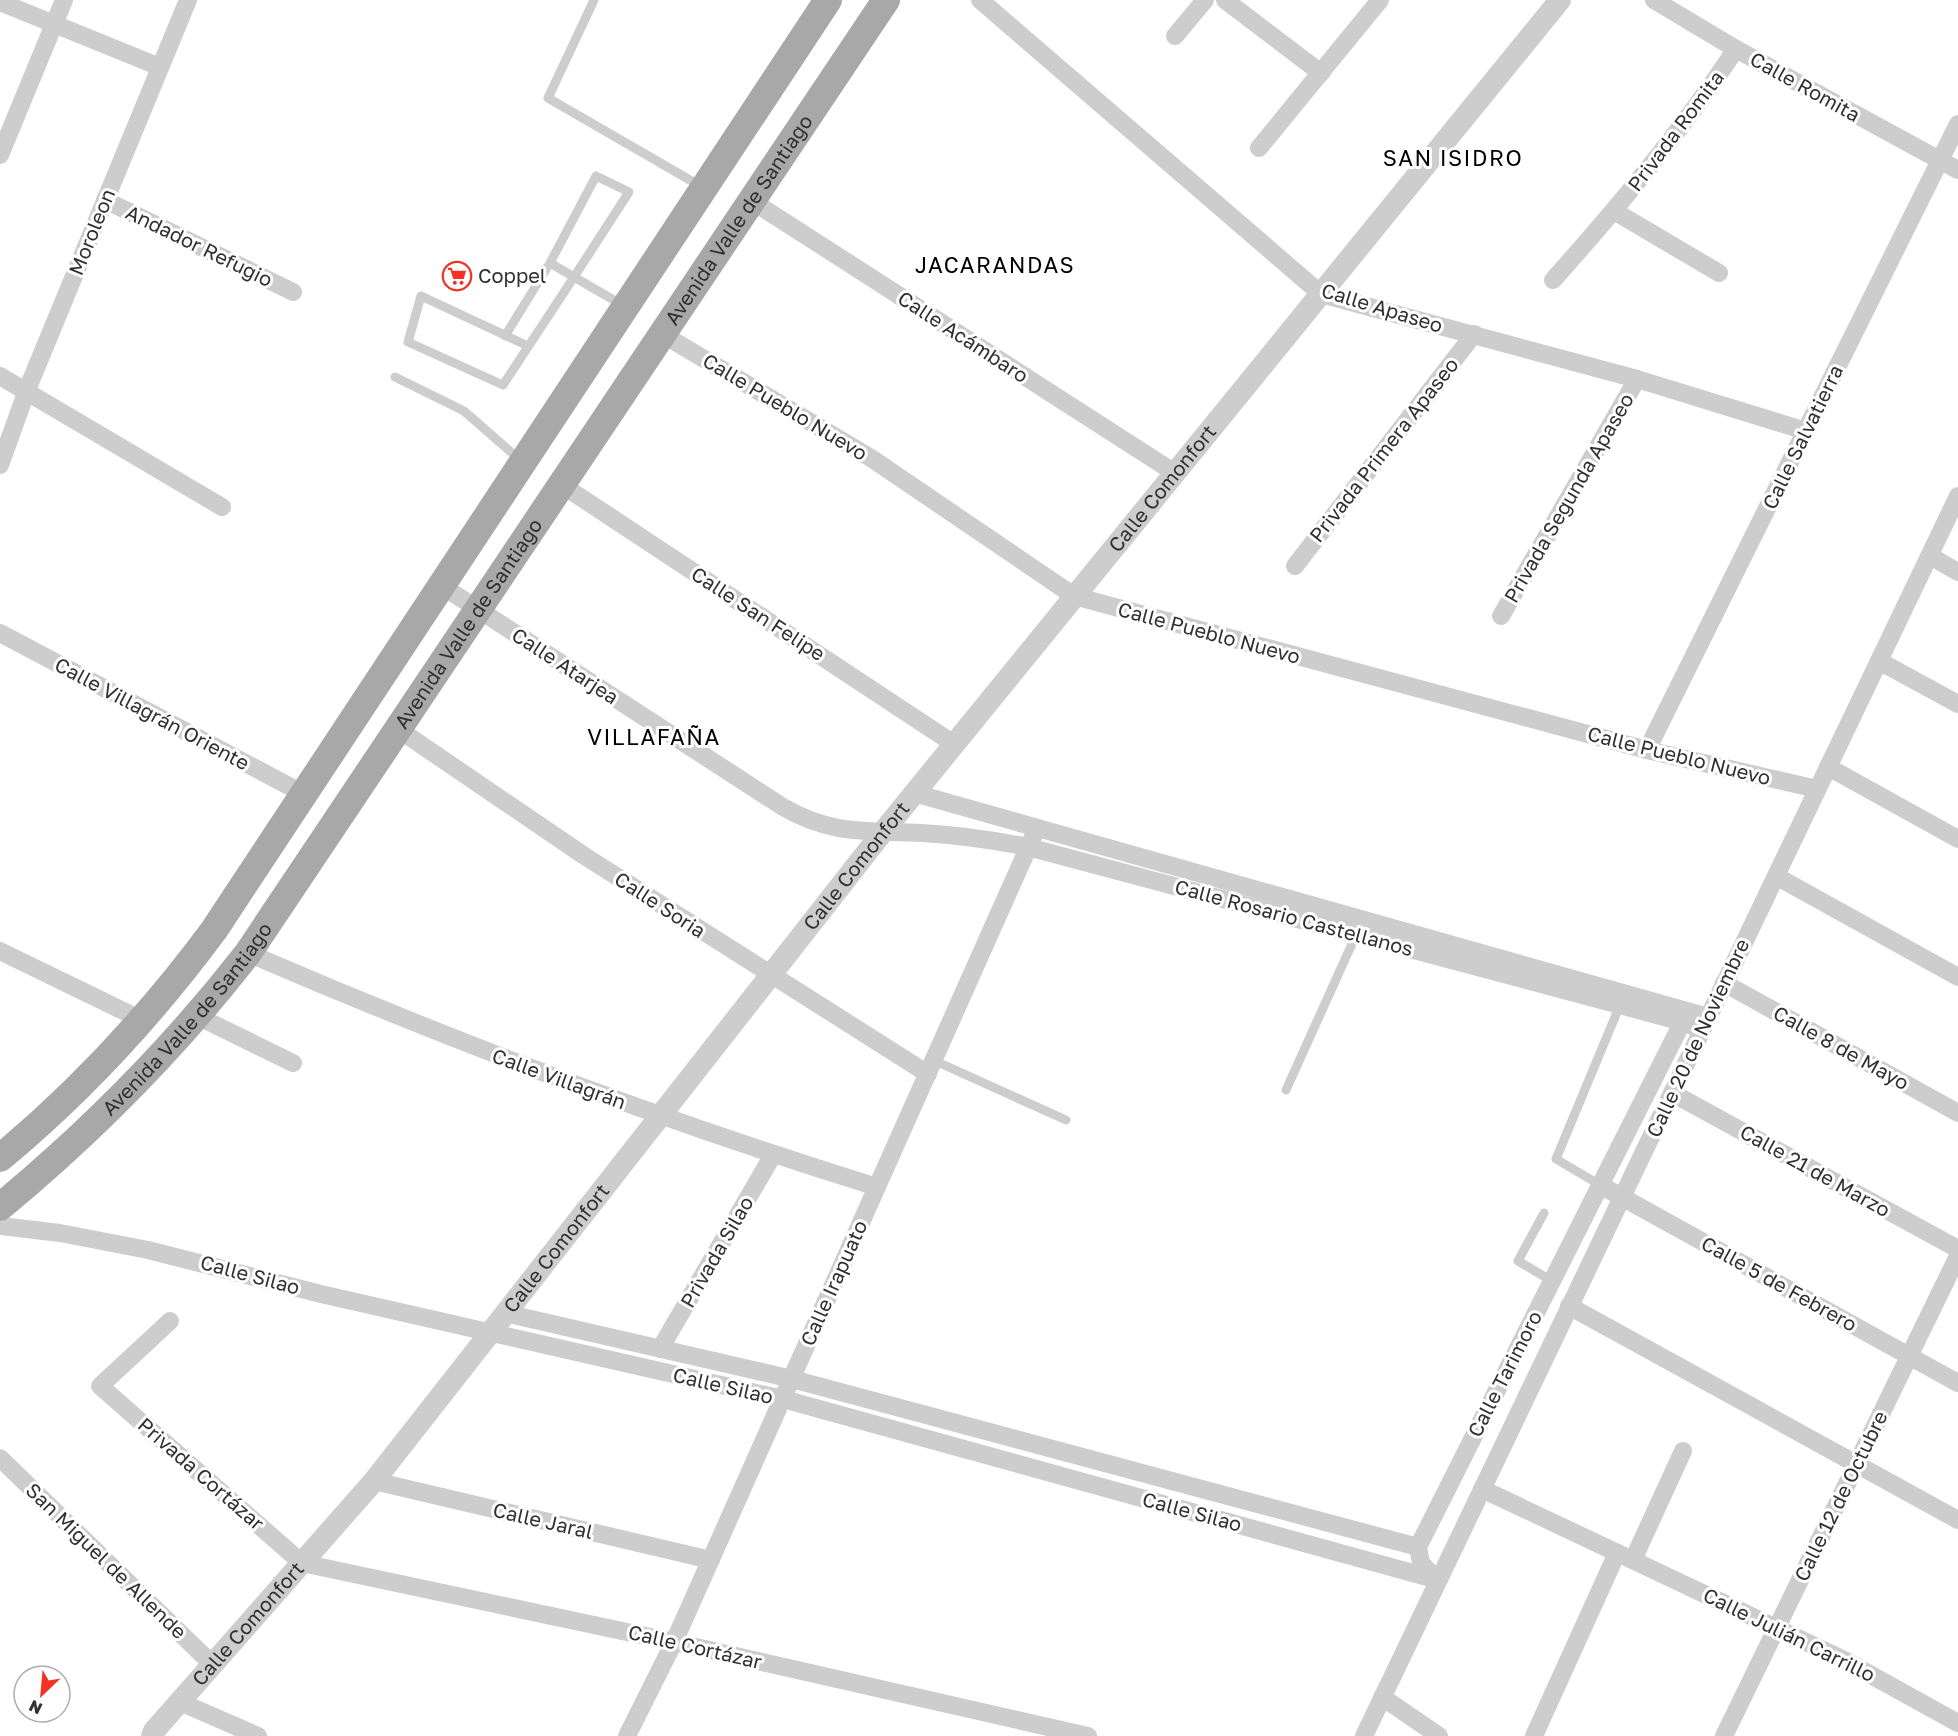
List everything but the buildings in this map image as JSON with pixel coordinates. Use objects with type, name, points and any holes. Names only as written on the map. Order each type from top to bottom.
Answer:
[{"type":"main road","name":"Avenida Valle de Santiago","points":[[0,1158],[71,1096],[144,1021],[214,930],[828,0]]},
{"type":"main road","name":"Avenida Valle de Santiago","points":[[0,1206],[53,1163],[123,1098],[198,1017],[248,953],[886,0]]},
{"type":"street","points":[[0,155],[64,0]]},
{"type":"street","name":"Moroleon","points":[[0,465],[27,390],[188,0]]},
{"type":"street","name":"Calle Apaseo","points":[[980,0],[1321,294],[1637,379],[1806,431]]},
{"type":"street","points":[[1175,36],[1206,0]]},
{"type":"street","points":[[1225,0],[1321,73]]},
{"type":"street","points":[[1259,148],[1380,0]]},
{"type":"street","name":"Calle Comonfort","points":[[147,1734],[180,1702],[374,1481],[914,793],[1560,0]]},
{"type":"street","name":"Calle Romita","points":[[1654,0],[1736,49],[1958,170]]},
{"type":"street","points":[[0,2],[160,67]]},
{"type":"street","name":"Privada Romita","points":[[1553,280],[1689,120],[1736,49]]},
{"type":"street","name":"Calle Salvatierra","points":[[1647,750],[1958,124]]},
{"type":"street","name":"Andador Refugio","points":[[105,200],[293,292]]},
{"type":"street","name":"Calle Acámbaro","points":[[752,201],[1174,473]]},
{"type":"street","name":"Privada Romita","points":[[1614,211],[1719,273]]},
{"type":"street","name":"Calle Pueblo Nuevo","points":[[663,334],[871,458],[1074,596],[1647,750],[1817,789]]},
{"type":"street","name":"Privada Primera Apaseo","points":[[1295,566],[1474,334]]},
{"type":"street","points":[[0,376],[222,507]]},
{"type":"street","name":"Privada Segunda Apaseo","points":[[1501,616],[1637,379]]},
{"type":"street","name":"Calle San Felipe","points":[[562,485],[954,744]]},
{"type":"street","name":"Calle 20 de Noviembre","points":[[1438,1580],[1958,496]]},
{"type":"street","points":[[1930,556],[1958,572]]},
{"type":"street","name":"Calle Atarjea","points":[[441,586],[801,817],[841,830],[882,833]]},
{"type":"street","name":"Calle Villagrán Oriente","points":[[0,633],[304,794]]},
{"type":"street","points":[[1879,661],[1958,704]]},
{"type":"street","name":"Calle Soria","points":[[398,729],[583,855],[769,975],[930,1067]]},
{"type":"street","points":[[1828,767],[1958,839]]},
{"type":"street","name":"Calle Rosario Castellanos","points":[[914,793],[1686,1016],[1705,1024]]},
{"type":"street","name":"Calle Irapuato","points":[[627,1736],[674,1642],[1037,828]]},
{"type":"street","name":"Calle Rosario Castellanos","points":[[882,833],[956,835],[1028,847],[1620,1005],[1686,1016]]},
{"type":"street","points":[[1776,876],[1958,977]]},
{"type":"street","points":[[0,951],[144,1021]]},
{"type":"street","name":"Calle Villagrán","points":[[248,953],[520,1066],[773,1155],[877,1187]]},
{"type":"street","name":"Calle 8 de Mayo","points":[[1725,983],[1958,1113]]},
{"type":"street","name":"Calle Tarimoro","points":[[1418,1547],[1686,1016]]},
{"type":"street","points":[[198,1017],[293,1063]]},
{"type":"street","name":"Calle 21 de Marzo","points":[[1672,1093],[1958,1250]]},
{"type":"street","name":"Privada Silao","points":[[660,1349],[773,1155]]},
{"type":"street","name":"Calle 5 de Febrero","points":[[1600,1185],[1958,1383]]},
{"type":"street","name":"Calle Silao","points":[[0,1226],[60,1233],[148,1250],[489,1333],[783,1399],[1438,1580]]},
{"type":"street","name":"Calle 12 de Octubre","points":[[1724,1736],[1958,1256]]},
{"type":"street","points":[[1569,1306],[1958,1520]]},
{"type":"street","name":"Calle Silao","points":[[505,1313],[792,1379],[1418,1547]]},
{"type":"street","name":"Privada Cortázar","points":[[170,1321],[100,1386],[302,1563]]},
{"type":"street","points":[[1534,1736],[1625,1557],[1683,1451]]},
{"type":"street","name":"San Miguel de Allende","points":[[0,1458],[213,1665]]},
{"type":"street","name":"Calle Jaral","points":[[374,1481],[711,1560]]},
{"type":"street","name":"Calle Julián Carrillo","points":[[1482,1489],[1863,1670],[1958,1723]]},
{"type":"street","points":[[1364,1736],[1438,1580],[1425,1570],[1418,1555],[1418,1547]]},
{"type":"street","name":"Calle Cortázar","points":[[302,1563],[674,1642],[1088,1736]]},
{"type":"street","points":[[1382,1697],[1439,1736]]},
{"type":"street","points":[[180,1702],[253,1735]]},
{"type":"lane","points":[[594,0],[548,98],[704,188]]},
{"type":"lane","points":[[505,336],[550,263],[596,176],[629,192],[503,385],[408,342],[421,296],[505,336],[528,346]]},
{"type":"lane","points":[[550,263],[625,308]]},
{"type":"lane","points":[[395,377],[464,411],[523,463]]},
{"type":"lane","points":[[1286,1090],[1356,935]]},
{"type":"lane","points":[[1600,1185],[1556,1159],[1620,1005]]},
{"type":"lane","points":[[930,1067],[1066,1120]]},
{"type":"lane","points":[[1544,1213],[1518,1261],[1552,1281]]},
{"type":"place","name":"Coppel","points":[[457,276]]},
{"type":"district","name":"SAN ISIDRO","points":[[1453,158]]},
{"type":"district","name":"JACARANDAS","points":[[995,265]]},
{"type":"district","name":"VILLAFAÑA","points":[[654,737]]}]
